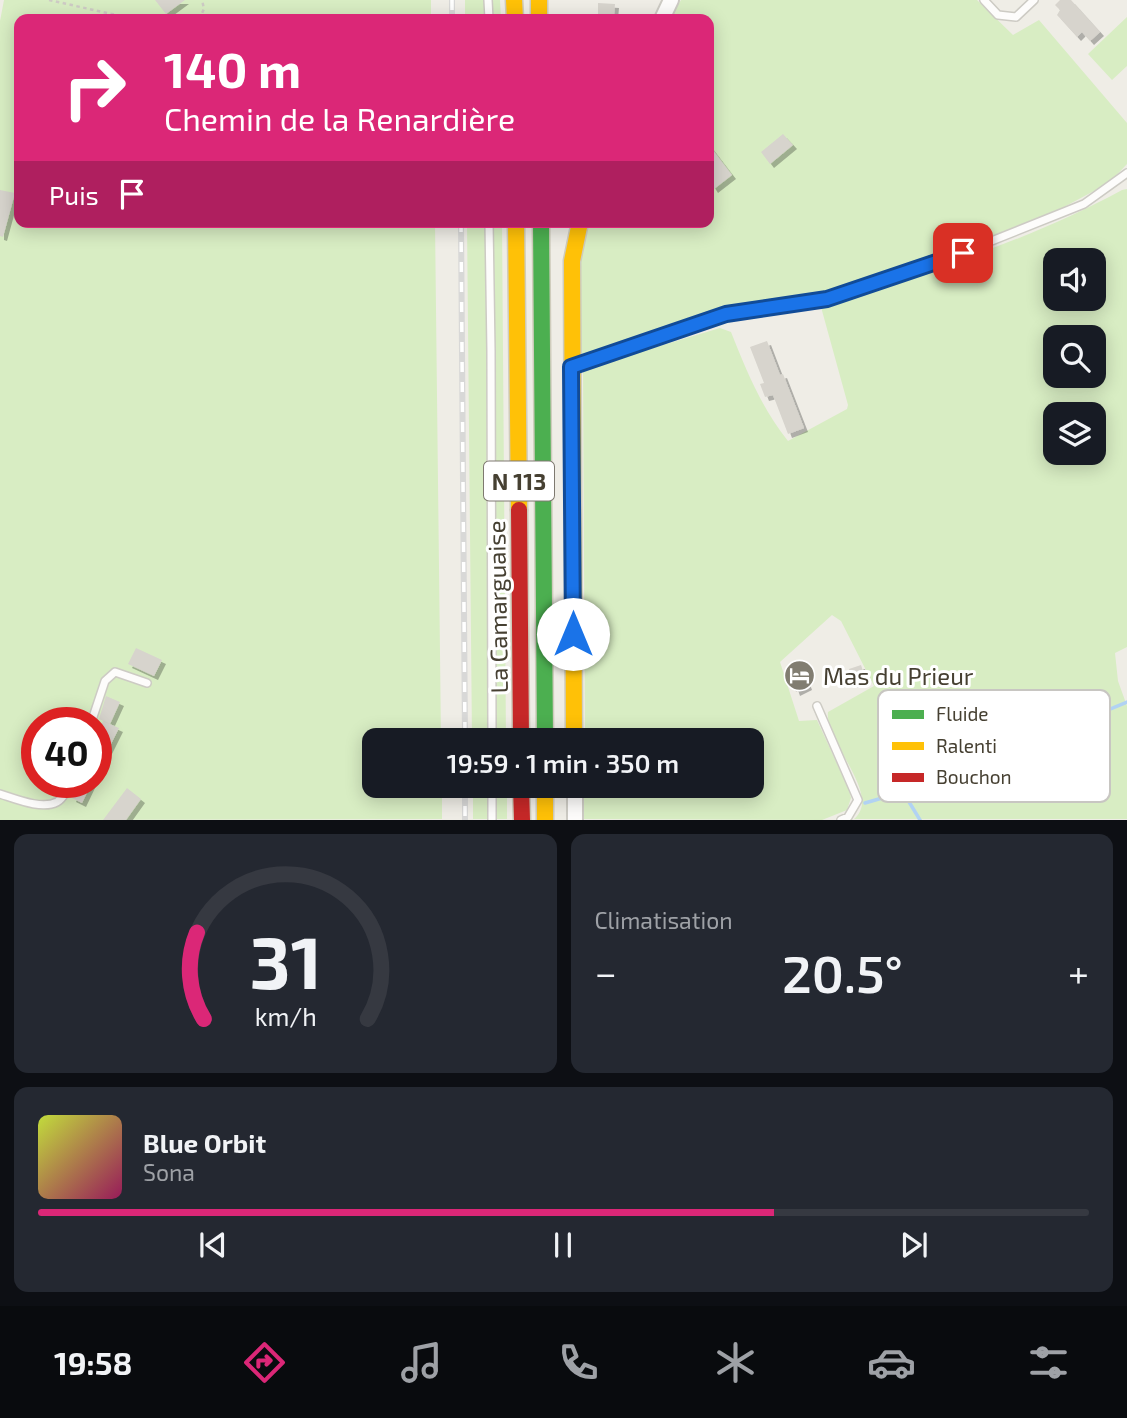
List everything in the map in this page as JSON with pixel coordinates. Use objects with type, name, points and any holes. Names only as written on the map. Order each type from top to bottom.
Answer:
[{"type":"main road","name":"La Camarguaise","points":[[516,228],[521,728]]},
{"type":"main road","name":"La Camarguaise","points":[[541,228],[545,728]]},
{"type":"main road","points":[[574,728],[572,261],[579,228]]},
{"type":"main road","points":[[521,798],[522,820]]},
{"type":"main road","points":[[545,798],[545,820]]},
{"type":"street","points":[[575,798],[575,820]]},
{"type":"lane","points":[[984,0],[998,15],[1016,17],[1034,0]]},
{"type":"lane","points":[[571,367],[726,314],[827,299],[939,262],[1084,204],[1125,177]]},
{"type":"lane","points":[[489,228],[492,728]]},
{"type":"lane","points":[[97,707],[105,681],[115,672],[147,683]]},
{"type":"lane","points":[[817,706],[858,800],[848,817],[841,820]]},
{"type":"lane","points":[[0,794],[36,804],[57,802],[62,798]]},
{"type":"lane","points":[[492,798],[492,820]]},
{"type":"path","points":[[49,0],[112,14]]},
{"type":"green space","points":[[4,0],[431,0],[431,14],[14,14],[14,228],[435,228],[441,728],[362,728],[362,798],[442,798],[442,819],[0,820],[0,21]]},
{"type":"green space","points":[[465,0],[500,0],[501,14],[465,14]]},
{"type":"green space","points":[[681,0],[977,0],[1013,35],[1039,20],[1127,123],[1127,164],[1109,183],[1064,207],[967,246],[829,291],[711,313],[580,358],[578,289],[584,228],[714,228],[714,14],[673,14]]},
{"type":"green space","points":[[1127,17],[1127,66],[1112,80],[1088,54]]},
{"type":"green space","points":[[1127,189],[1127,647],[1115,653],[1118,681],[1127,706],[1127,819],[854,819],[861,809],[862,796],[834,738],[828,712],[874,686],[841,621],[832,615],[780,662],[799,721],[817,720],[849,790],[851,798],[847,810],[822,820],[583,819],[584,798],[764,798],[764,728],[585,728],[583,372],[720,328],[731,332],[762,402],[788,441],[847,409],[848,405],[821,307],[1012,241]]},
{"type":"green space","points":[[467,228],[502,228],[506,728],[472,728]]},
{"type":"green space","points":[[473,798],[507,798],[507,819],[473,819]]},
{"type":"building","points":[[155,0],[185,0],[166,14]]},
{"type":"building","points":[[1060,0],[1071,0],[1100,32],[1090,41],[1082,32],[1077,37],[1057,15],[1060,10],[1055,5]]},
{"type":"building","points":[[598,3],[615,4],[614,14],[598,14]]},
{"type":"building","points":[[783,134],[793,145],[770,164],[761,152]]},
{"type":"building","points":[[714,152],[732,175],[714,189]]},
{"type":"building","points":[[0,190],[14,193],[14,197],[3,237],[0,236]]},
{"type":"building","points":[[767,341],[804,428],[788,434],[773,395],[765,397],[760,384],[764,383],[750,347]]},
{"type":"building","points":[[136,648],[162,660],[154,676],[128,664]]},
{"type":"building","points":[[800,663],[808,686],[796,692],[788,668]]},
{"type":"building","points":[[861,665],[866,680],[853,684],[849,669]]},
{"type":"building","points":[[106,696],[120,702],[112,720],[112,707],[103,707]]},
{"type":"building","points":[[112,725],[119,728],[112,742]]},
{"type":"building","points":[[127,788],[141,799],[126,820],[103,820]]},
{"type":"building","points":[[72,798],[84,798],[82,803]]},
{"type":"waterway","points":[[1110,709],[1127,702]]},
{"type":"waterway","points":[[865,803],[878,799]]},
{"type":"waterway","points":[[909,802],[920,820]]},
{"type":"railway","points":[[452,0],[452,14]]},
{"type":"railway","points":[[461,228],[465,728]]},
{"type":"railway","points":[[465,798],[465,820]]},
{"type":"traffic: fast","points":[[541,228],[545,728]]},
{"type":"traffic: slow","points":[[514,0],[515,14]]},
{"type":"traffic: slow","points":[[539,0],[539,14]]},
{"type":"traffic: slow","points":[[516,228],[519,510]]},
{"type":"traffic: slow","points":[[574,728],[572,261],[579,228]]},
{"type":"traffic: slow","points":[[545,798],[545,820]]},
{"type":"traffic: jam","points":[[519,510],[521,728]]},
{"type":"traffic: jam","points":[[521,798],[522,820]]},
{"type":"place","name":"Mas du Prieur","points":[[800,675]]},
{"type":"route","points":[[573,634],[571,367],[726,314],[827,299],[963,253]]}]
